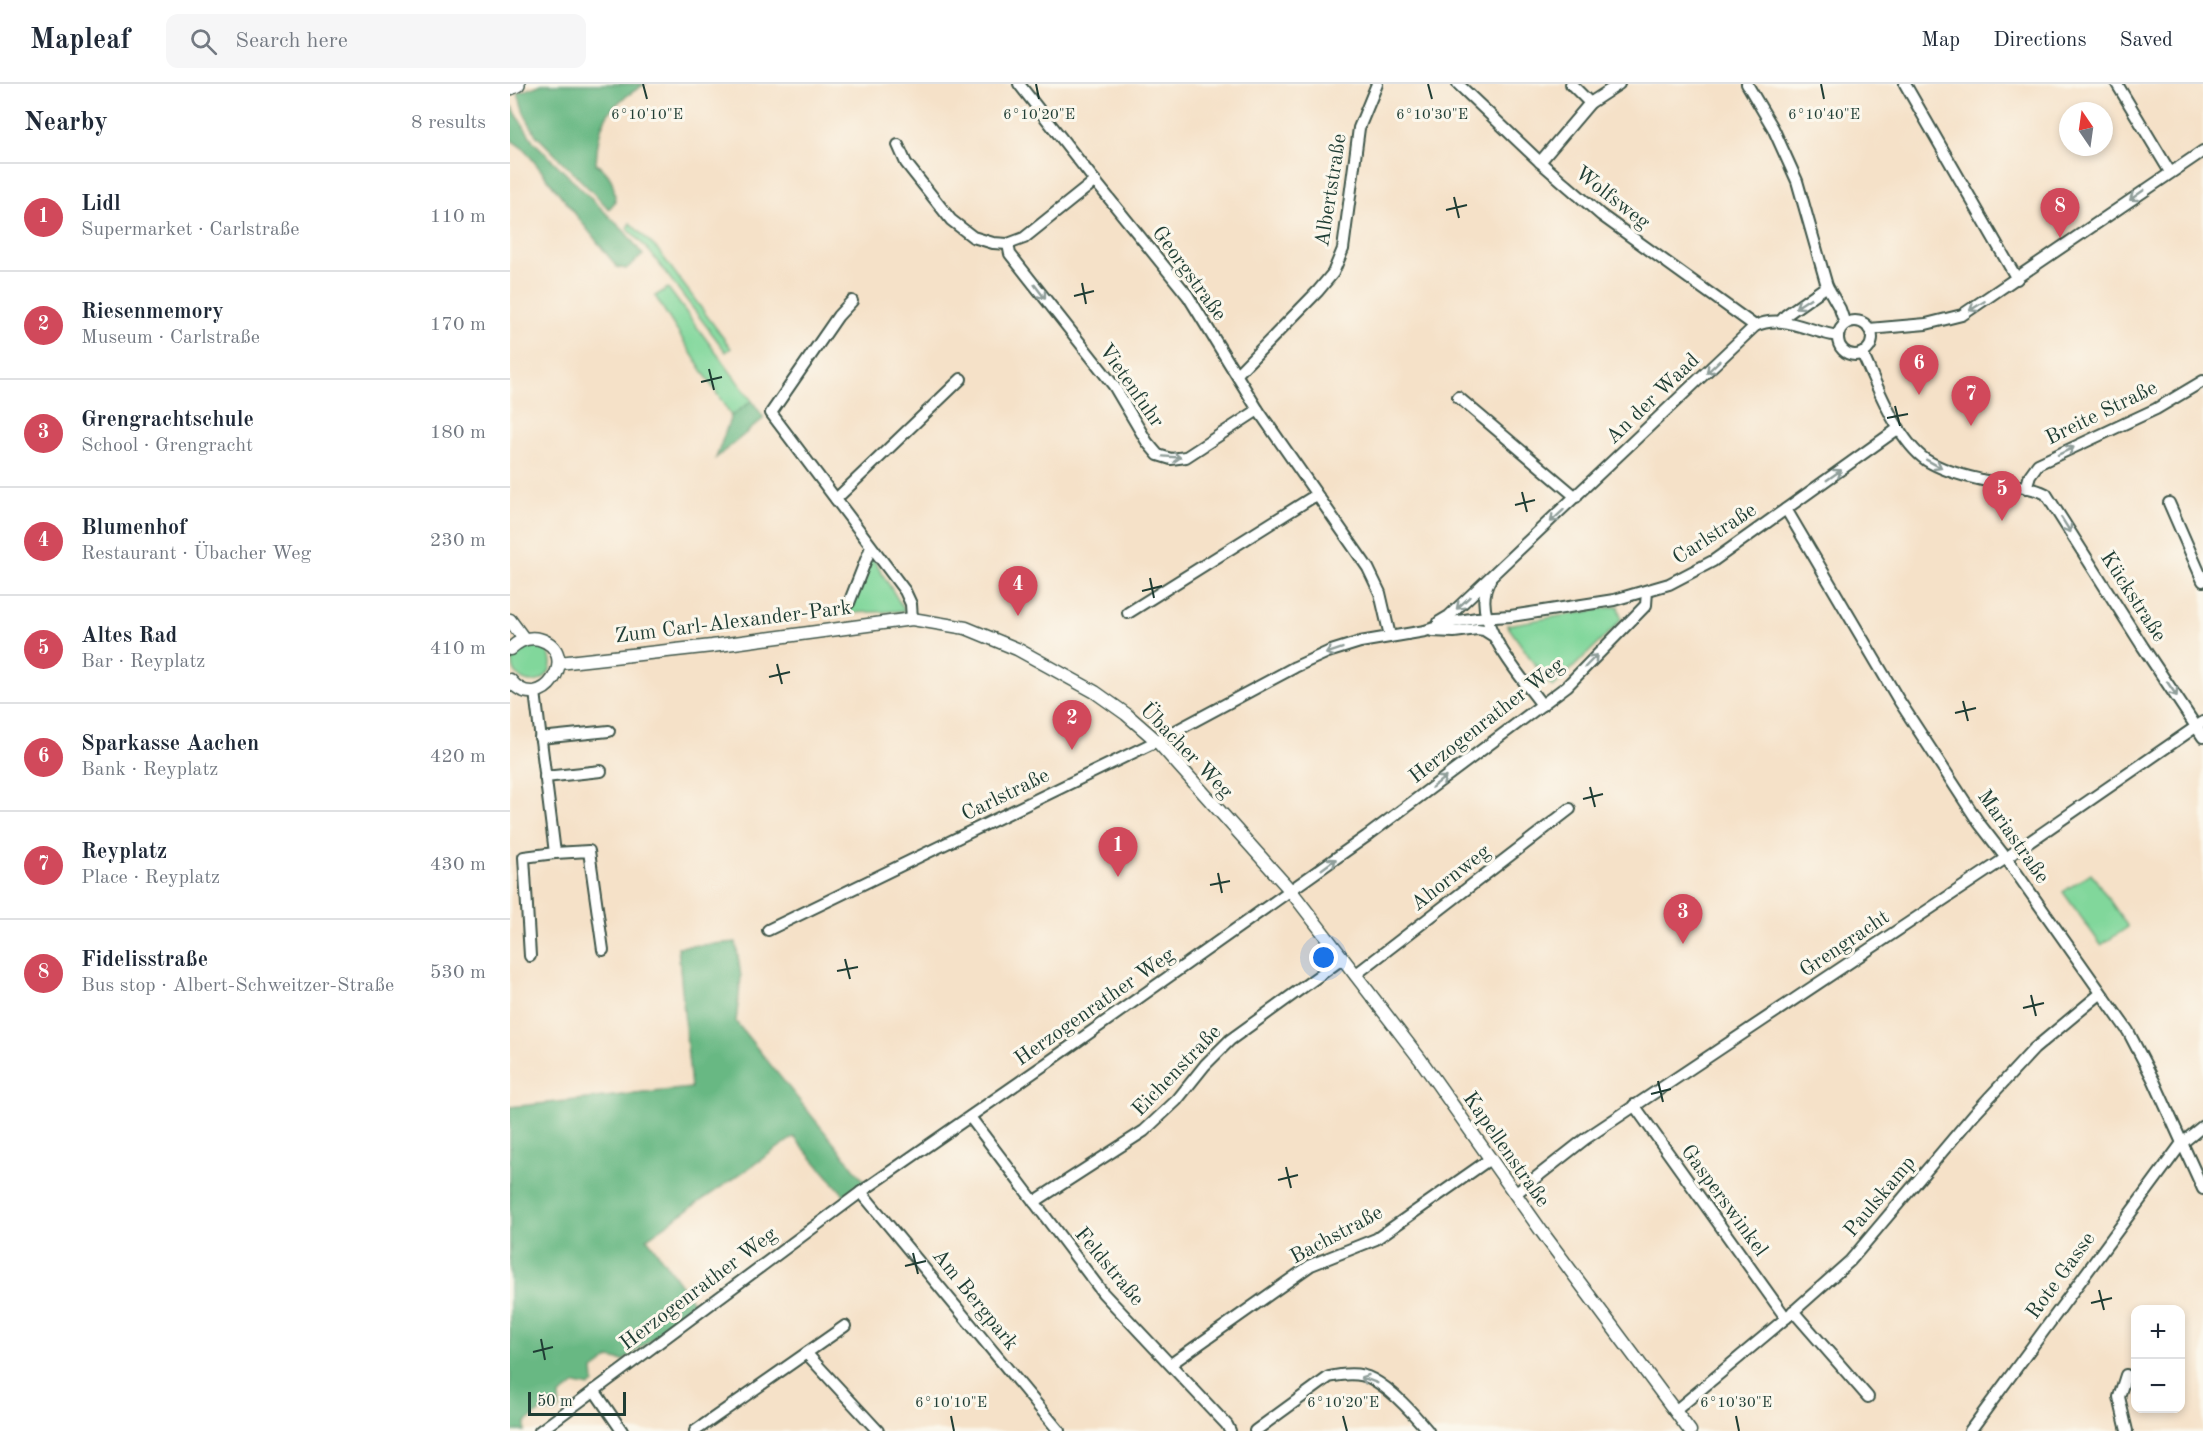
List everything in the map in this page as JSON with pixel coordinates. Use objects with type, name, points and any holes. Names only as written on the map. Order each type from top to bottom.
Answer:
[{"type":"main road","points":[[510,87],[517,84]]},
{"type":"street","name":"Georgstraße","points":[[1019,84],[1188,296],[1258,410],[1368,568],[1380,593],[1390,636]]},
{"type":"street","name":"Albertstraße","points":[[1237,374],[1333,273],[1343,249],[1359,128],[1377,84]]},
{"type":"street","name":"Wolfsweg","points":[[1458,84],[1540,162],[1601,215],[1755,326]]},
{"type":"street","points":[[1571,84],[1590,103]]},
{"type":"street","points":[[1540,162],[1590,103],[1619,84]]},
{"type":"street","points":[[1747,84],[1773,128],[1797,181],[1827,286],[1840,309],[1845,324]]},
{"type":"street","points":[[1905,84],[2018,279]]},
{"type":"street","points":[[2117,84],[2170,172]]},
{"type":"street","points":[[898,145],[906,163],[951,220],[973,237],[993,243],[1008,244],[1024,238],[1095,182]]},
{"type":"street","points":[[1869,329],[1926,324],[1962,315],[2203,151]]},
{"type":"street","name":"Vietenfuhr","points":[[1008,244],[1010,254],[1114,386],[1147,442],[1158,455],[1171,459],[1186,457],[1258,410]]},
{"type":"street","points":[[1781,321],[1827,286]]},
{"type":"street","points":[[852,301],[838,316],[771,413],[905,591],[911,604],[912,619]]},
{"type":"street","points":[[1755,326],[1766,321],[1781,321],[1838,336]]},
{"type":"street","points":[[1858,321],[1869,329],[1872,338],[1862,353],[1855,355],[1842,349],[1838,336],[1845,324],[1858,321]]},
{"type":"street","name":"An der Waad","points":[[1425,631],[1449,616],[1755,326]]},
{"type":"street","name":"Kückstraße","points":[[1862,353],[1899,428],[1924,459],[1941,468],[1981,480],[2037,489],[2046,494],[2200,724],[2203,736]]},
{"type":"street","points":[[836,499],[961,379]]},
{"type":"street","name":"Breite Straße","points":[[2026,488],[2038,464],[2156,409],[2203,381]]},
{"type":"street","points":[[1458,397],[1576,497]]},
{"type":"street","name":"Carlstraße","points":[[768,930],[1157,741],[1303,663],[1350,645],[1425,631],[1453,622],[1614,600],[1647,591],[1690,574],[1713,561],[1899,428]]},
{"type":"street","points":[[1128,613],[1316,495]]},
{"type":"street","points":[[2169,503],[2202,579]]},
{"type":"street","name":"Mariastraße","points":[[1786,509],[1898,699],[1979,823],[2128,1031],[2203,1189]]},
{"type":"street","points":[[849,603],[871,547]]},
{"type":"street","name":"An der Waad","points":[[1488,618],[1484,609],[1484,593],[1497,570]]},
{"type":"street","name":"Herzogenrather Weg","points":[[540,1431],[861,1191],[1291,891],[1542,705],[1567,686],[1646,605],[1647,591]]},
{"type":"street","points":[[1488,618],[1495,637],[1542,705]]},
{"type":"street","name":"Zum Carl-Alexander-Park","points":[[559,663],[712,646],[912,619]]},
{"type":"street","name":"Übacher Weg","points":[[912,619],[966,628],[1017,649],[1095,692],[1157,741],[1291,891]]},
{"type":"street","points":[[510,620],[524,639]]},
{"type":"street","name":"Carlstraße","points":[[1425,631],[1454,632],[1477,629],[1484,630],[1495,637]]},
{"type":"street","points":[[510,650],[524,639],[543,640],[556,654],[559,663],[553,682],[535,692],[519,688],[510,680]]},
{"type":"street","points":[[535,692],[555,853]]},
{"type":"street","name":"Grengracht","points":[[1515,1194],[1585,1138],[2006,858],[2200,724]]},
{"type":"street","points":[[540,738],[609,731]]},
{"type":"street","points":[[545,777],[601,771]]},
{"type":"street","name":"Ahornweg","points":[[1355,975],[1570,809]]},
{"type":"street","points":[[530,956],[524,857],[555,853],[589,851],[603,950]]},
{"type":"street","name":"Kapellenstraße","points":[[1291,891],[1420,1059],[1515,1194],[1690,1431]]},
{"type":"street","name":"Eichenstraße","points":[[1034,1202],[1144,1131],[1177,1100],[1204,1065],[1230,1040],[1342,959]]},
{"type":"street","name":"Paulskamp","points":[[1675,1411],[1850,1261],[1974,1114],[2034,1049],[2100,994]]},
{"type":"street","name":"Gasperswinkel","points":[[1634,1105],[1790,1314],[1869,1397]]},
{"type":"street","name":"Feldstraße","points":[[970,1117],[1103,1293],[1172,1364],[1230,1431]]},
{"type":"street","name":"Rote Gasse","points":[[1970,1431],[2182,1143],[2203,1126]]},
{"type":"street","name":"Bachstraße","points":[[1172,1364],[1311,1265],[1376,1239],[1490,1159]]},
{"type":"street","name":"Am Bergpark","points":[[861,1191],[1059,1431]]},
{"type":"street","points":[[699,1430],[845,1326]]},
{"type":"street","points":[[807,1354],[878,1431]]},
{"type":"street","points":[[1255,1431],[1329,1377],[1343,1374],[1371,1378],[1408,1407],[1428,1431]]},
{"type":"street","points":[[2126,1375],[2119,1397],[2127,1431]]},
{"type":"street","points":[[594,1390],[622,1431]]},
{"type":"green space","points":[[542,84],[645,84],[613,108],[599,135],[596,164],[609,176],[614,190],[615,202],[609,209],[536,135],[524,113],[518,93]]},
{"type":"green space","points":[[510,104],[533,141],[625,232],[643,255],[626,269],[617,267],[525,150],[510,139]]},
{"type":"green space","points":[[630,223],[658,250],[731,348],[726,352],[650,252],[627,228]]},
{"type":"green space","points":[[668,288],[752,401],[731,416],[655,296]]},
{"type":"green space","points":[[752,401],[764,418],[716,458],[731,416]]},
{"type":"green space","points":[[870,554],[905,611],[847,613]]},
{"type":"green space","points":[[1618,606],[1621,619],[1615,627],[1553,687],[1547,682],[1507,625]]},
{"type":"green space","points":[[532,644],[545,650],[551,663],[545,676],[532,682],[519,676],[513,663],[519,650]]},
{"type":"green space","points":[[2091,873],[2128,927],[2101,945],[2063,892]]},
{"type":"green space","points":[[736,942],[741,977],[736,1022],[866,1183],[846,1197],[794,1137],[647,1238],[696,1306],[623,1361],[610,1358],[593,1370],[594,1383],[589,1387],[576,1384],[559,1396],[560,1409],[555,1413],[542,1410],[525,1423],[525,1431],[510,1431],[510,1107],[691,1088],[678,947]]},
{"type":"place","name":"Fidelisstraße","points":[[2060,238]]},
{"type":"place","name":"Sparkasse Aachen","points":[[1919,395]]},
{"type":"place","name":"Reyplatz","points":[[1971,426]]},
{"type":"place","name":"Altes Rad","points":[[2002,521]]},
{"type":"place","name":"Blumenhof","points":[[1018,616]]},
{"type":"place","name":"Riesenmemory","points":[[1072,750]]},
{"type":"place","name":"Lidl","points":[[1118,877]]},
{"type":"place","name":"Grengrachtschule","points":[[1683,944]]}]
